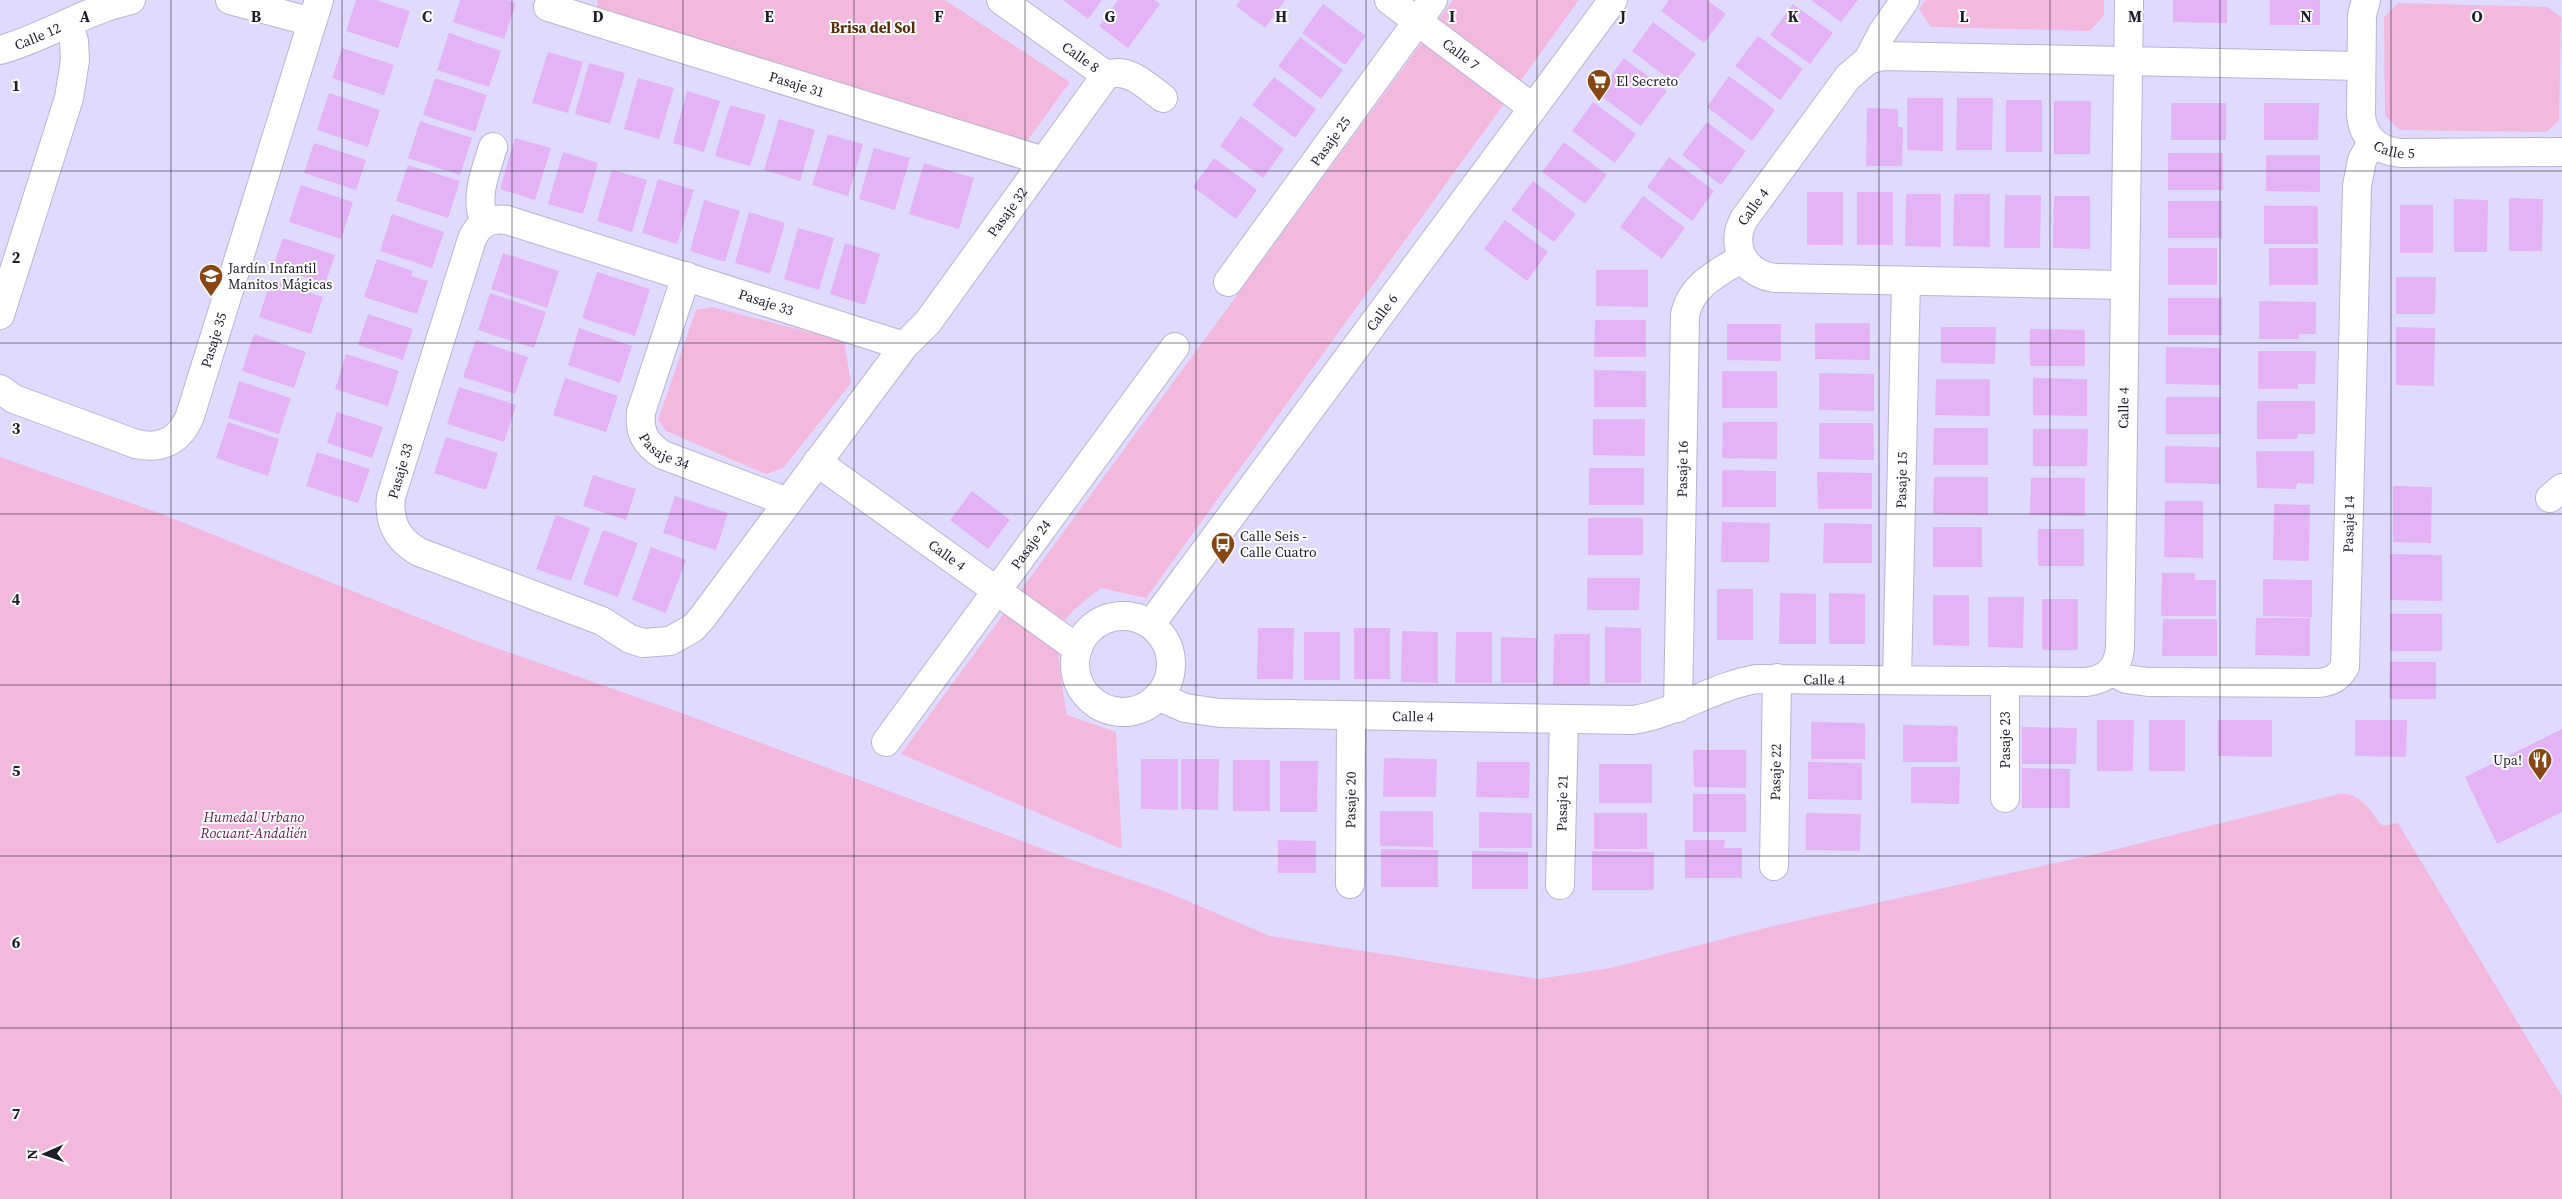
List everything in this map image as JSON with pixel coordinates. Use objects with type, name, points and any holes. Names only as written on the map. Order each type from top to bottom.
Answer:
[{"type":"street","name":"Calle 12","points":[[0,50],[93,12],[131,0]]},
{"type":"street","points":[[230,0],[316,11]]},
{"type":"street","name":"Calle 8","points":[[1001,0],[1106,75],[1114,72],[1129,74],[1162,98]]},
{"type":"street","name":"Calle 7","points":[[1389,0],[1425,11],[1533,108]]},
{"type":"street","name":"Calle 6","points":[[1151,624],[1613,0]]},
{"type":"street","points":[[1868,60],[1882,33],[1905,0]]},
{"type":"street","name":"Calle 4","points":[[1158,696],[1186,708],[1203,712],[1633,720],[1651,718],[1735,683],[1777,678],[2095,681],[2111,672],[2116,665],[2120,648],[2129,0]]},
{"type":"street","name":"Calle 5","points":[[2366,0],[2362,15],[2362,125],[2372,142],[2390,152],[2401,153],[2562,152]]},
{"type":"street","name":"Pasaje 31","points":[[550,4],[1044,161]]},
{"type":"street","name":"Pasaje 35","points":[[0,389],[14,399],[148,447],[160,446],[172,441],[180,434],[190,416],[316,11]]},
{"type":"street","name":"Pasaje 25","points":[[1228,282],[1425,11]]},
{"type":"street","points":[[0,315],[69,98],[75,60],[74,41],[68,23]]},
{"type":"street","points":[[1868,60],[1897,56],[2361,66]]},
{"type":"street","name":"Calle 4","points":[[1742,258],[1737,238],[1744,219],[1848,77],[1868,60]]},
{"type":"street","name":"Pasaje 32","points":[[904,346],[928,322],[1106,75]]},
{"type":"street","name":"Pasaje 14","points":[[2111,672],[2126,679],[2148,682],[2318,683],[2329,682],[2339,676],[2345,667],[2357,186],[2362,160],[2372,142]]},
{"type":"street","points":[[484,222],[479,201],[480,191],[493,147]]},
{"type":"street","name":"Pasaje 33","points":[[788,502],[693,628],[670,641],[643,643],[630,639],[602,622],[419,552],[401,539],[394,529],[390,508],[391,497],[476,229],[484,222],[496,218],[507,220],[904,346]]},
{"type":"street","points":[[1742,258],[1748,266],[1765,277],[2125,285]]},
{"type":"street","name":"Pasaje 16","points":[[1678,708],[1685,315],[1687,305],[1698,287],[1742,258]]},
{"type":"street","name":"Pasaje 34","points":[[686,276],[641,412],[640,425],[644,438],[652,448],[663,455],[788,502]]},
{"type":"street","name":"Pasaje 15","points":[[1897,679],[1906,281]]},
{"type":"street","points":[[788,502],[904,346]]},
{"type":"street","name":"Pasaje 24","points":[[886,742],[1175,347]]},
{"type":"street","name":"Calle 4","points":[[817,462],[1078,649]]},
{"type":"street","points":[[1127,616],[1139,618],[1151,624],[1164,640],[1171,659],[1168,679],[1158,696],[1140,708],[1129,711],[1107,709],[1097,703],[1082,688],[1078,679],[1076,658],[1083,637],[1092,627],[1109,618],[1127,616]]},
{"type":"street","name":"Pasaje 22","points":[[1774,866],[1777,678]]},
{"type":"street","name":"Pasaje 23","points":[[2005,681],[2006,798]]},
{"type":"street","name":"Pasaje 20","points":[[1350,884],[1352,716]]},
{"type":"street","name":"Pasaje 21","points":[[1560,885],[1564,720]]},
{"type":"green space","points":[[597,0],[945,0],[1070,82],[1027,141],[597,11]]},
{"type":"green space","points":[[1453,0],[1579,0],[1146,598],[1101,588],[1074,610],[1061,626],[1058,644],[1067,715],[1116,732],[1122,849],[901,754]]},
{"type":"green space","points":[[1926,0],[2104,0],[2104,15],[2090,31],[1931,27],[1919,9]]},
{"type":"green space","points":[[2398,3],[2547,7],[2561,17],[2559,120],[2547,132],[2400,130],[2385,116],[2384,17]]},
{"type":"green space","points":[[712,307],[844,341],[851,383],[783,468],[766,474],[666,431],[658,420],[696,310]]},
{"type":"green space","name":"Humedal Urbano Rocuant-Andalién","points":[[0,457],[162,514],[474,640],[679,712],[1067,858],[1164,891],[1270,936],[1538,979],[1611,968],[1769,927],[2100,853],[2339,794],[2347,794],[2359,799],[2382,826],[2398,823],[2562,1096],[2562,1199],[0,1199]]},
{"type":"building","points":[[356,0],[376,0],[410,11],[398,48],[346,31]]},
{"type":"building","points":[[460,0],[508,0],[516,3],[504,39],[453,22]]},
{"type":"building","points":[[1063,0],[1102,0],[1088,19]]},
{"type":"building","points":[[1118,0],[1154,0],[1160,4],[1128,48],[1099,26]]},
{"type":"building","points":[[1241,0],[1285,0],[1265,28],[1236,6]]},
{"type":"building","points":[[1669,0],[1707,0],[1726,14],[1704,43],[1661,11]]},
{"type":"building","points":[[1811,0],[1858,0],[1841,22]]},
{"type":"building","points":[[2173,0],[2227,0],[2227,23],[2173,22]]},
{"type":"building","points":[[2270,0],[2320,0],[2320,25],[2270,25]]},
{"type":"building","points":[[1323,4],[1366,36],[1345,65],[1302,33]]},
{"type":"building","points":[[1793,4],[1833,33],[1810,64],[1770,35]]},
{"type":"building","points":[[1653,22],[1696,54],[1674,83],[1632,51]]},
{"type":"building","points":[[449,33],[501,51],[489,87],[437,70]]},
{"type":"building","points":[[1758,36],[1803,69],[1780,100],[1735,66]]},
{"type":"building","points":[[1300,37],[1343,70],[1321,99],[1278,66]]},
{"type":"building","points":[[342,48],[394,65],[384,95],[332,78]]},
{"type":"building","points":[[548,52],[583,62],[568,113],[532,103]]},
{"type":"building","points":[[1624,58],[1667,91],[1641,126],[1598,94]]},
{"type":"building","points":[[589,63],[625,73],[610,124],[575,114]]},
{"type":"building","points":[[1729,76],[1775,110],[1752,141],[1707,107]]},
{"type":"building","points":[[1274,77],[1316,109],[1295,138],[1252,105]]},
{"type":"building","points":[[435,78],[487,95],[475,132],[423,115]]},
{"type":"building","points":[[638,78],[674,88],[659,139],[624,129]]},
{"type":"building","points":[[687,91],[720,101],[704,152],[673,143]]},
{"type":"building","points":[[329,93],[380,110],[368,147],[317,130]]},
{"type":"building","points":[[1907,98],[1943,98],[1943,151],[1907,150]]},
{"type":"building","points":[[1957,98],[1993,98],[1992,150],[1956,150]]},
{"type":"building","points":[[2006,100],[2042,100],[2042,152],[2006,152]]},
{"type":"building","points":[[2054,101],[2091,101],[2090,154],[2054,154]]},
{"type":"building","points":[[1593,102],[1636,134],[1615,163],[1572,131]]},
{"type":"building","points":[[2171,103],[2226,103],[2226,140],[2171,140]]},
{"type":"building","points":[[2264,103],[2319,103],[2318,140],[2264,140]]},
{"type":"building","points":[[730,105],[766,115],[750,166],[715,156]]},
{"type":"building","points":[[1867,108],[1898,109],[1898,127],[1903,127],[1902,166],[1866,166]]},
{"type":"building","points":[[1241,116],[1284,149],[1263,178],[1220,146]]},
{"type":"building","points":[[779,119],[815,130],[800,181],[764,170]]},
{"type":"building","points":[[420,121],[472,138],[460,175],[408,158]]},
{"type":"building","points":[[1707,122],[1746,151],[1721,185],[1682,155]]},
{"type":"building","points":[[828,134],[863,144],[848,196],[812,185]]},
{"type":"building","points":[[515,138],[551,148],[535,200],[500,189]]},
{"type":"building","points":[[1564,142],[1607,175],[1585,204],[1542,172]]},
{"type":"building","points":[[314,143],[366,160],[356,190],[304,173]]},
{"type":"building","points":[[874,148],[910,158],[895,210],[859,199]]},
{"type":"building","points":[[563,152],[598,163],[583,214],[548,204]]},
{"type":"building","points":[[2168,153],[2223,153],[2223,190],[2168,190]]},
{"type":"building","points":[[2266,155],[2320,155],[2320,192],[2266,191]]},
{"type":"building","points":[[1669,157],[1714,191],[1692,221],[1647,187]]},
{"type":"building","points":[[1214,158],[1257,190],[1236,219],[1193,187]]},
{"type":"building","points":[[924,163],[974,178],[959,229],[909,214]]},
{"type":"building","points":[[408,165],[460,181],[448,218],[396,201]]},
{"type":"building","points":[[612,170],[647,180],[632,232],[597,221]]},
{"type":"building","points":[[658,179],[694,190],[677,244],[642,233]]},
{"type":"building","points":[[1533,181],[1576,214],[1554,242],[1511,210]]},
{"type":"building","points":[[301,185],[353,202],[341,239],[289,222]]},
{"type":"building","points":[[1807,192],[1843,192],[1843,245],[1807,245]]},
{"type":"building","points":[[1857,192],[1893,192],[1893,245],[1857,245]]},
{"type":"building","points":[[1906,194],[1941,194],[1941,247],[1905,246]]},
{"type":"building","points":[[1954,194],[1990,194],[1990,247],[1953,246]]},
{"type":"building","points":[[2005,195],[2041,195],[2040,248],[2004,248]]},
{"type":"building","points":[[1643,196],[1685,228],[1662,259],[1620,227]]},
{"type":"building","points":[[2054,196],[2090,196],[2090,249],[2053,248]]},
{"type":"building","points":[[2509,198],[2543,199],[2542,251],[2509,251]]},
{"type":"building","points":[[2454,199],[2488,200],[2487,252],[2454,252]]},
{"type":"building","points":[[704,200],[740,211],[725,262],[690,251]]},
{"type":"building","points":[[2168,201],[2222,201],[2222,238],[2168,238]]},
{"type":"building","points":[[2400,205],[2433,205],[2433,253],[2400,253]]},
{"type":"building","points":[[2264,206],[2318,206],[2318,244],[2264,244]]},
{"type":"building","points":[[749,212],[785,223],[770,274],[735,263]]},
{"type":"building","points":[[392,214],[444,232],[432,268],[380,251]]},
{"type":"building","points":[[1505,220],[1548,252],[1527,281],[1484,249]]},
{"type":"building","points":[[798,228],[834,238],[819,290],[784,279]]},
{"type":"building","points":[[283,238],[335,255],[325,284],[273,267]]},
{"type":"building","points":[[845,243],[880,254],[865,305],[830,294]]},
{"type":"building","points":[[2168,248],[2217,248],[2217,285],[2168,285]]},
{"type":"building","points":[[2269,248],[2318,248],[2318,285],[2269,285]]},
{"type":"building","points":[[503,253],[559,271],[547,308],[491,289]]},
{"type":"building","points":[[377,259],[413,271],[411,276],[428,281],[417,314],[364,297]]},
{"type":"building","points":[[1596,270],[1648,270],[1648,307],[1596,306]]},
{"type":"building","points":[[597,272],[650,289],[635,336],[582,318]]},
{"type":"building","points":[[2396,277],[2436,277],[2435,314],[2396,314]]},
{"type":"building","points":[[271,280],[323,297],[311,334],[259,317]]},
{"type":"building","points":[[490,293],[546,312],[534,348],[478,330]]},
{"type":"building","points":[[2168,298],[2222,298],[2222,335],[2168,335]]},
{"type":"building","points":[[2259,301],[2316,302],[2316,334],[2299,334],[2299,339],[2259,339]]},
{"type":"building","points":[[368,314],[413,329],[403,360],[358,345]]},
{"type":"building","points":[[1595,320],[1646,320],[1646,357],[1594,357]]},
{"type":"building","points":[[1815,323],[1870,323],[1870,360],[1815,359]]},
{"type":"building","points":[[1727,324],[1781,324],[1781,361],[1727,360]]},
{"type":"building","points":[[1941,327],[1996,327],[1995,364],[1941,363]]},
{"type":"building","points":[[2396,327],[2435,328],[2434,386],[2396,385]]},
{"type":"building","points":[[579,328],[632,346],[620,383],[568,365]]},
{"type":"building","points":[[2030,329],[2085,330],[2085,366],[2030,366]]},
{"type":"building","points":[[254,334],[306,352],[294,388],[242,371]]},
{"type":"building","points":[[476,340],[528,357],[515,394],[463,377]]},
{"type":"building","points":[[2166,347],[2221,348],[2221,385],[2166,384]]},
{"type":"building","points":[[2258,351],[2316,351],[2315,384],[2298,384],[2298,389],[2258,389]]},
{"type":"building","points":[[346,354],[399,371],[388,406],[335,389]]},
{"type":"building","points":[[1594,370],[1646,371],[1646,407],[1594,407]]},
{"type":"building","points":[[1722,371],[1777,371],[1777,408],[1722,408]]},
{"type":"building","points":[[1819,373],[1874,374],[1874,411],[1819,410]]},
{"type":"building","points":[[565,378],[618,396],[606,432],[553,415]]},
{"type":"building","points":[[2033,378],[2087,379],[2087,416],[2033,415]]},
{"type":"building","points":[[1936,379],[1990,379],[1990,416],[1935,415]]},
{"type":"building","points":[[239,381],[291,398],[279,434],[228,418]]},
{"type":"building","points":[[459,387],[516,405],[504,442],[447,424]]},
{"type":"building","points":[[2166,397],[2221,397],[2221,434],[2166,434]]},
{"type":"building","points":[[2257,401],[2315,401],[2315,434],[2298,434],[2297,439],[2257,439]]},
{"type":"building","points":[[337,412],[383,427],[372,458],[327,443]]},
{"type":"building","points":[[1593,419],[1645,419],[1645,456],[1593,455]]},
{"type":"building","points":[[228,422],[279,439],[268,476],[216,458]]},
{"type":"building","points":[[1723,422],[1777,422],[1777,459],[1722,458]]},
{"type":"building","points":[[1819,423],[1873,423],[1874,460],[1819,459]]},
{"type":"building","points":[[1934,428],[1988,428],[1988,465],[1933,465]]},
{"type":"building","points":[[2033,429],[2088,429],[2087,466],[2033,466]]},
{"type":"building","points":[[446,437],[498,453],[486,490],[434,473]]},
{"type":"building","points":[[2165,446],[2220,447],[2220,484],[2165,483]]},
{"type":"building","points":[[2256,451],[2314,451],[2314,484],[2297,483],[2296,489],[2257,488]]},
{"type":"building","points":[[317,452],[370,469],[358,503],[306,486]]},
{"type":"building","points":[[1589,468],[1644,468],[1644,505],[1589,505]]},
{"type":"building","points":[[1722,470],[1776,471],[1776,507],[1722,507]]},
{"type":"building","points":[[1817,472],[1872,473],[1872,509],[1818,509]]},
{"type":"building","points":[[593,475],[636,489],[626,520],[583,506]]},
{"type":"building","points":[[1934,477],[1988,477],[1988,515],[1933,514]]},
{"type":"building","points":[[2031,478],[2085,478],[2085,516],[2030,515]]},
{"type":"building","points":[[2393,486],[2432,487],[2431,543],[2393,542]]},
{"type":"building","points":[[972,491],[1010,520],[988,549],[950,520]]},
{"type":"building","points":[[675,496],[728,513],[716,550],[663,533]]},
{"type":"building","points":[[2165,501],[2203,501],[2203,558],[2164,557]]},
{"type":"building","points":[[2274,504],[2310,505],[2309,561],[2273,560]]},
{"type":"building","points":[[556,515],[590,528],[571,581],[536,569]]},
{"type":"building","points":[[1588,518],[1643,518],[1643,555],[1588,555]]},
{"type":"building","points":[[1722,522],[1770,523],[1769,562],[1721,562]]},
{"type":"building","points":[[1824,523],[1872,524],[1872,563],[1823,563]]},
{"type":"building","points":[[1933,527],[1982,527],[1982,567],[1933,567]]},
{"type":"building","points":[[2038,529],[2084,529],[2084,566],[2038,566]]},
{"type":"building","points":[[603,530],[638,543],[618,597],[583,584]]},
{"type":"building","points":[[651,547],[686,560],[666,613],[632,600]]},
{"type":"building","points":[[2390,554],[2442,555],[2442,601],[2390,600]]},
{"type":"building","points":[[2162,573],[2195,573],[2195,580],[2216,580],[2216,616],[2161,616]]},
{"type":"building","points":[[1587,578],[1640,578],[1639,610],[1587,610]]},
{"type":"building","points":[[2263,579],[2312,580],[2312,617],[2263,616]]},
{"type":"building","points":[[1717,589],[1753,589],[1753,640],[1717,640]]},
{"type":"building","points":[[1780,593],[1816,594],[1816,644],[1779,644]]},
{"type":"building","points":[[1829,593],[1865,594],[1865,644],[1829,644]]},
{"type":"building","points":[[1933,595],[1969,595],[1969,646],[1933,645]]},
{"type":"building","points":[[1988,597],[2024,597],[2023,648],[1988,647]]},
{"type":"building","points":[[2042,599],[2078,599],[2078,650],[2042,650]]},
{"type":"building","points":[[2390,614],[2442,614],[2442,651],[2390,651]]},
{"type":"building","points":[[2256,618],[2310,618],[2310,656],[2255,655]]},
{"type":"building","points":[[2163,619],[2217,619],[2217,656],[2162,656]]},
{"type":"building","points":[[1605,627],[1641,628],[1641,683],[1605,683]]},
{"type":"building","points":[[1258,628],[1294,628],[1293,679],[1257,679]]},
{"type":"building","points":[[1354,628],[1390,628],[1390,679],[1354,679]]},
{"type":"building","points":[[1402,631],[1438,632],[1438,683],[1401,682]]},
{"type":"building","points":[[1304,632],[1340,632],[1340,680],[1304,680]]},
{"type":"building","points":[[1456,632],[1492,632],[1492,683],[1455,683]]},
{"type":"building","points":[[1554,634],[1590,634],[1590,685],[1553,685]]},
{"type":"building","points":[[1501,637],[1537,638],[1537,683],[1501,683]]},
{"type":"building","points":[[2390,662],[2436,662],[2436,699],[2389,699]]},
{"type":"building","points":[[2097,720],[2134,720],[2133,771],[2097,771]]},
{"type":"building","points":[[2149,720],[2185,720],[2185,771],[2149,771]]},
{"type":"building","points":[[2218,720],[2272,720],[2272,757],[2218,756]]},
{"type":"building","points":[[2355,720],[2407,720],[2406,757],[2355,756]]},
{"type":"building","points":[[1811,722],[1865,723],[1865,759],[1811,759]]},
{"type":"building","points":[[1903,725],[1958,726],[1957,762],[1903,762]]},
{"type":"building","points":[[2022,727],[2077,728],[2076,764],[2022,764]]},
{"type":"building","points":[[2562,729],[2562,812],[2497,844],[2465,777]]},
{"type":"building","points":[[1693,750],[1746,750],[1746,788],[1694,787]]},
{"type":"building","points":[[1384,758],[1437,759],[1436,797],[1383,797]]},
{"type":"building","points":[[1141,759],[1178,759],[1178,810],[1141,809]]},
{"type":"building","points":[[1181,759],[1219,759],[1218,810],[1181,809]]},
{"type":"building","points":[[1233,760],[1270,760],[1270,811],[1233,811]]},
{"type":"building","points":[[1280,761],[1318,761],[1317,812],[1280,812]]},
{"type":"building","points":[[1477,762],[1530,762],[1529,798],[1476,797]]},
{"type":"building","points":[[1808,762],[1862,763],[1862,800],[1808,799]]},
{"type":"building","points":[[1599,764],[1652,764],[1652,803],[1599,803]]},
{"type":"building","points":[[1911,767],[1960,767],[1959,804],[1911,803]]},
{"type":"building","points":[[2022,768],[2070,769],[2070,808],[2022,808]]},
{"type":"building","points":[[1693,794],[1746,794],[1746,832],[1693,832]]},
{"type":"building","points":[[1380,811],[1433,811],[1433,847],[1380,846]]},
{"type":"building","points":[[1479,812],[1532,813],[1532,848],[1479,848]]},
{"type":"building","points":[[1594,813],[1647,813],[1647,849],[1594,849]]},
{"type":"building","points":[[1806,813],[1861,814],[1860,851],[1806,850]]},
{"type":"building","points":[[1278,840],[1316,841],[1316,873],[1278,873]]},
{"type":"building","points":[[1685,840],[1725,840],[1724,848],[1742,848],[1742,878],[1685,878]]},
{"type":"building","points":[[1381,849],[1438,850],[1438,887],[1381,887]]},
{"type":"building","points":[[1472,851],[1528,852],[1528,889],[1472,889]]},
{"type":"building","points":[[1592,851],[1654,852],[1654,890],[1592,890]]},
{"type":"place","name":"El Secreto","points":[[1599,102]]},
{"type":"place","name":"Jardín Infantil Manitos Mágicas","points":[[211,297]]},
{"type":"place","name":"Calle Seis - Calle Cuatro","points":[[1223,565]]},
{"type":"place","name":"Upa!","points":[[2540,781]]},
{"type":"district","name":"Brisa del Sol","points":[[873,27]]}]
